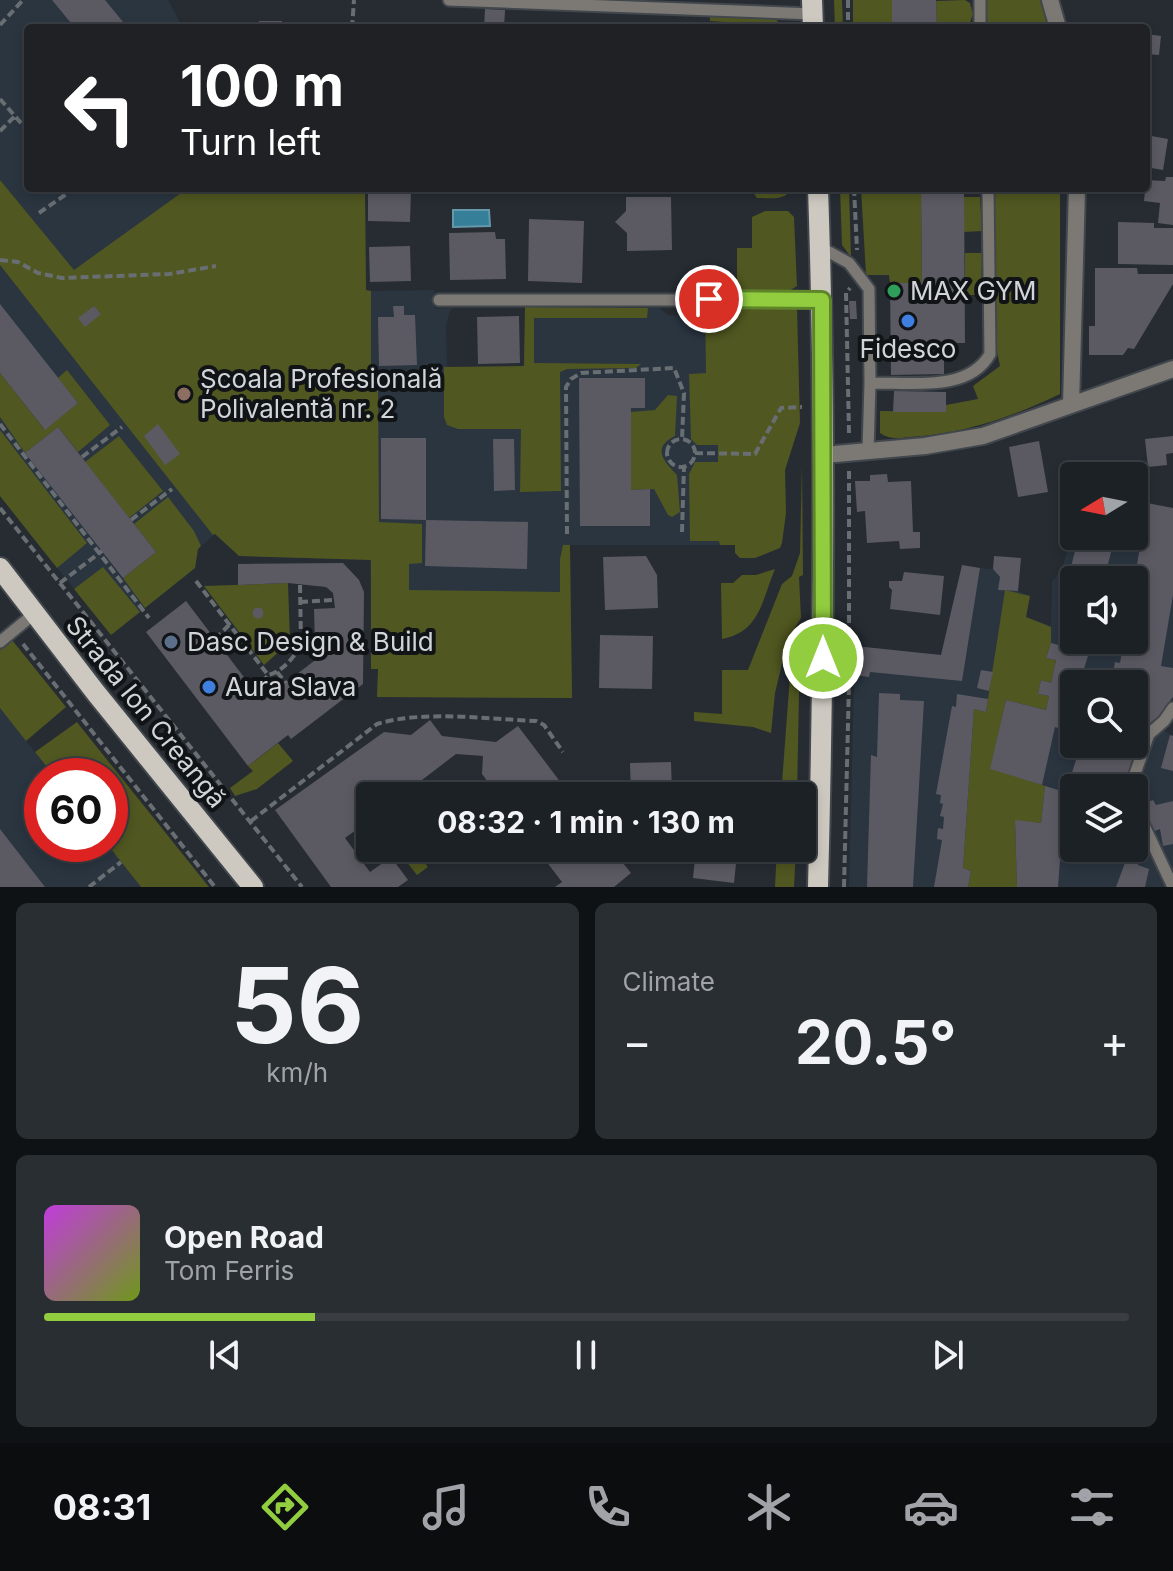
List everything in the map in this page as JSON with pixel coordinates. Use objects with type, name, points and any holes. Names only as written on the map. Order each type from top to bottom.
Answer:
[{"type":"main road","points":[[818,192],[824,455],[818,887]]},
{"type":"main road","name":"Strada Ion Creangă","points":[[0,568],[253,887]]},
{"type":"street","points":[[1050,0],[1057,24]]},
{"type":"street","points":[[1071,405],[1077,192]]},
{"type":"street","points":[[824,455],[925,446],[973,438],[1173,369]]},
{"type":"lane","points":[[449,0],[645,4],[813,14]]},
{"type":"lane","points":[[709,0],[725,11]]},
{"type":"lane","points":[[980,0],[980,24]]},
{"type":"lane","points":[[870,383],[949,381],[963,378],[984,365],[990,354],[988,192]]},
{"type":"lane","points":[[820,247],[849,263],[869,289],[868,451]]},
{"type":"lane","points":[[439,300],[822,300]]},
{"type":"lane","points":[[0,642],[35,613]]},
{"type":"lane","points":[[1135,774],[1149,734],[1173,708]]},
{"type":"lane","points":[[1148,834],[1173,887]]},
{"type":"path","points":[[0,24],[23,0]]},
{"type":"path","points":[[352,24],[354,0]]},
{"type":"path","points":[[848,0],[848,24]]},
{"type":"path","points":[[0,99],[24,126]]},
{"type":"path","points":[[0,131],[15,116]]},
{"type":"path","points":[[39,213],[69,192]]},
{"type":"path","points":[[844,887],[849,683],[846,293],[857,279],[854,192]]},
{"type":"path","points":[[0,260],[18,262],[38,273],[62,278],[169,274],[216,266]]},
{"type":"path","points":[[567,534],[566,387],[571,379],[581,373],[674,368],[684,393],[682,439]]},
{"type":"path","points":[[695,453],[755,454],[781,408],[805,408]]},
{"type":"path","points":[[0,424],[149,618]]},
{"type":"path","points":[[82,457],[122,427]]},
{"type":"path","points":[[682,439],[693,445],[695,453],[692,462],[684,467],[671,463],[668,454],[673,442],[682,439]]},
{"type":"path","points":[[682,532],[684,467]]},
{"type":"path","points":[[131,520],[172,489]]},
{"type":"path","points":[[0,508],[302,887]]},
{"type":"path","points":[[60,583],[100,552]]},
{"type":"path","points":[[196,581],[268,675]]},
{"type":"path","points":[[255,692],[268,675],[277,672],[297,652],[301,644],[300,584]]},
{"type":"path","points":[[300,602],[334,600]]},
{"type":"path","points":[[215,639],[229,625]]},
{"type":"path","points":[[13,631],[215,887]]},
{"type":"path","points":[[301,644],[324,653]]},
{"type":"path","points":[[277,672],[286,683]]},
{"type":"path","points":[[251,821],[377,724],[386,721],[434,718],[536,721],[549,731],[563,752]]},
{"type":"path","points":[[89,887],[121,862]]},
{"type":"shaded area","points":[[0,0],[168,0],[181,24],[24,24],[24,192],[365,192],[366,291],[434,290],[435,309],[454,308],[446,325],[447,367],[524,366],[525,307],[659,308],[668,315],[681,316],[688,308],[716,306],[720,545],[570,545],[572,698],[377,697],[378,669],[371,669],[374,647],[371,646],[370,560],[239,556],[215,534],[198,549],[195,568],[111,635],[0,496]]},
{"type":"shaded area","points":[[1148,505],[1173,508],[1173,697],[1151,723],[1173,736],[1173,887],[849,887],[855,646],[941,655],[956,589],[976,592],[980,568],[993,569],[1000,577],[999,590],[1018,591],[1030,596],[1026,617],[1051,626],[1052,582],[1060,572],[1060,654],[1148,654],[1148,566],[1063,566],[1068,550],[1148,550]]},
{"type":"shaded area","points":[[0,708],[40,758],[24,758],[24,862],[121,862],[141,887],[0,887]]},
{"type":"green space","points":[[834,0],[842,0],[843,24],[835,24]]},
{"type":"green space","points":[[853,0],[892,0],[892,24],[853,24]]},
{"type":"green space","points":[[965,0],[970,3],[973,14],[969,24],[937,24],[936,1]]},
{"type":"green space","points":[[986,0],[1048,0],[1053,24],[986,24]]},
{"type":"green space","points":[[710,12],[774,18],[781,24],[758,24],[710,21]]},
{"type":"green space","name":"Școala Profesională Polivalentă nr. 2","points":[[0,180],[74,270],[182,192],[365,192],[366,290],[371,291],[371,379],[378,380],[379,522],[422,524],[422,563],[409,564],[409,590],[560,592],[560,559],[563,545],[570,545],[572,698],[377,697],[378,669],[371,669],[374,647],[371,646],[371,560],[239,556],[213,535],[0,265]]},
{"type":"green space","points":[[753,192],[789,192],[782,197],[757,198]]},
{"type":"green space","points":[[840,192],[849,192],[851,257],[842,245]]},
{"type":"green space","points":[[861,192],[921,192],[922,283],[890,283],[889,275],[866,275]]},
{"type":"green space","points":[[994,192],[1060,192],[1060,394],[1006,417],[969,428],[902,438],[891,438],[880,433],[880,411],[945,412],[946,405],[978,399],[973,386],[1000,366],[997,352]]},
{"type":"green space","points":[[964,197],[980,197],[982,231],[964,232]]},
{"type":"green space","points":[[765,211],[788,211],[794,217],[797,286],[789,291],[737,293],[737,248],[752,248],[752,217]]},
{"type":"green space","points":[[965,253],[982,253],[981,295],[965,295]]},
{"type":"green space","points":[[525,307],[648,308],[647,318],[534,318],[534,363],[641,364],[636,368],[567,369],[560,372],[561,491],[520,492],[521,429],[458,429],[447,425],[444,417],[444,367],[524,366]]},
{"type":"green space","points":[[705,307],[797,308],[800,423],[785,470],[786,513],[782,543],[780,548],[755,558],[740,558],[735,553],[735,545],[720,545],[719,541],[690,541],[689,474],[695,462],[718,462],[718,445],[697,445],[691,439],[689,374],[706,373]]},
{"type":"green space","points":[[67,370],[110,425],[78,452],[58,427],[25,453],[0,417],[0,373],[44,429],[78,403],[58,378]]},
{"type":"green space","points":[[668,395],[677,396],[675,436],[663,445],[662,450],[664,460],[677,475],[680,512],[672,517],[654,489],[631,490],[631,412],[655,410]]},
{"type":"green space","points":[[0,430],[87,543],[57,568],[0,496]]},
{"type":"green space","points":[[119,436],[163,491],[129,518],[85,462]]},
{"type":"green space","points":[[802,463],[801,618],[788,639],[775,693],[771,733],[753,727],[694,721],[694,712],[722,714],[722,670],[748,670],[782,584],[792,576],[800,553]]},
{"type":"green space","points":[[168,497],[194,531],[201,546],[195,568],[145,608],[123,578],[156,552],[134,524]]},
{"type":"green space","points":[[103,567],[140,612],[111,635],[74,589]]},
{"type":"green space","points":[[775,569],[763,603],[752,622],[735,635],[722,639],[721,583],[733,583],[742,575],[756,575]]},
{"type":"green space","points":[[288,583],[290,642],[264,665],[204,586]]},
{"type":"green space","points":[[1005,590],[1030,596],[1026,617],[1051,627],[1051,643],[1046,658],[1056,660],[1051,683],[1041,680],[1038,694],[1049,696],[1046,710],[1006,700],[991,768],[1045,786],[1041,823],[1015,821],[1017,887],[968,887],[971,871],[963,868],[974,709],[986,712]]},
{"type":"green space","points":[[12,640],[66,707],[26,741],[0,708],[0,650]]},
{"type":"green space","points":[[800,643],[797,782],[782,782],[790,676]]},
{"type":"green space","points":[[77,722],[106,758],[40,758],[35,752]]},
{"type":"green space","points":[[278,743],[293,761],[257,789],[235,796],[230,788],[253,771],[248,766]]},
{"type":"green space","points":[[128,786],[209,887],[141,887],[121,862],[128,862]]},
{"type":"green space","points":[[407,862],[424,862],[428,867],[417,875]]},
{"type":"green space","points":[[776,862],[795,862],[794,887],[775,887]]},
{"type":"water","points":[[453,210],[489,210],[490,226],[453,227]]},
{"type":"building","points":[[52,0],[105,0],[125,24],[72,24]]},
{"type":"building","points":[[892,0],[936,0],[937,24],[892,24]]},
{"type":"building","points":[[485,9],[505,10],[504,24],[484,24]]},
{"type":"building","points":[[259,21],[282,21],[282,24],[259,24]]},
{"type":"building","points":[[1150,35],[1161,36],[1159,55],[1150,54]]},
{"type":"building","points":[[1150,136],[1168,139],[1163,170],[1150,168]]},
{"type":"building","points":[[1166,177],[1173,177],[1173,225],[1158,223],[1160,203],[1144,201],[1145,192],[1150,192],[1150,180],[1165,181]]},
{"type":"building","points":[[368,192],[411,192],[410,222],[368,221]]},
{"type":"building","points":[[921,192],[964,192],[965,343],[944,343],[944,374],[891,375],[890,283],[922,283]]},
{"type":"building","points":[[626,197],[671,197],[672,250],[627,251],[627,233],[615,222],[626,211]]},
{"type":"building","points":[[529,219],[584,221],[582,283],[528,281]]},
{"type":"building","points":[[1118,222],[1154,223],[1154,228],[1173,228],[1173,265],[1118,264]]},
{"type":"building","points":[[495,232],[496,239],[505,239],[506,279],[450,280],[449,233]]},
{"type":"building","points":[[410,246],[411,281],[370,282],[369,247]]},
{"type":"building","points":[[1095,268],[1137,268],[1138,274],[1173,274],[1173,284],[1134,349],[1128,348],[1123,355],[1089,355],[1089,326],[1095,326]]},
{"type":"building","points":[[849,301],[856,301],[857,319],[850,319]]},
{"type":"building","points":[[0,304],[78,403],[45,430],[0,373]]},
{"type":"building","points":[[94,306],[101,314],[85,327],[78,318]]},
{"type":"building","points":[[393,306],[404,306],[404,315],[415,315],[417,365],[379,366],[378,317],[394,317]]},
{"type":"building","points":[[519,316],[520,363],[478,364],[477,317]]},
{"type":"building","points":[[579,378],[645,378],[645,408],[631,408],[631,490],[650,489],[650,526],[580,526]]},
{"type":"building","points":[[894,391],[946,392],[946,412],[893,412]]},
{"type":"building","points":[[158,424],[180,454],[165,465],[144,436]]},
{"type":"building","points":[[58,427],[156,552],[123,578],[25,453]]},
{"type":"building","points":[[1173,436],[1173,453],[1166,454],[1167,465],[1148,467],[1145,439]]},
{"type":"building","points":[[381,438],[426,438],[426,520],[381,519]]},
{"type":"building","points":[[493,439],[514,439],[515,490],[494,491]]},
{"type":"building","points":[[1039,441],[1048,492],[1018,497],[1009,447]]},
{"type":"building","points":[[887,474],[888,482],[911,481],[913,532],[920,532],[920,548],[900,549],[899,541],[867,543],[865,511],[857,512],[855,481],[870,481],[870,475]]},
{"type":"building","points":[[1148,503],[1173,508],[1173,595],[1161,666],[1173,668],[1173,697],[1150,723],[1148,670],[1114,670],[1115,662],[1120,663],[1122,654],[1148,654],[1148,566],[1137,566],[1139,550],[1148,550]]},
{"type":"building","points":[[426,520],[528,522],[527,569],[425,566]]},
{"type":"building","points":[[1068,550],[1112,550],[1108,566],[1071,566],[1075,551]]},
{"type":"building","points":[[646,556],[657,575],[658,608],[605,610],[603,557]]},
{"type":"building","points":[[994,556],[1021,558],[1018,591],[998,590],[1000,577],[993,569]]},
{"type":"building","points":[[343,563],[359,580],[364,592],[363,684],[291,739],[288,735],[248,766],[146,632],[186,601],[262,701],[327,651],[327,645],[315,645],[314,609],[335,608],[333,593],[326,587],[288,583],[238,585],[238,564]]},
{"type":"building","points":[[962,565],[980,568],[962,681],[870,672],[869,677],[854,675],[855,646],[941,655]]},
{"type":"building","points":[[904,572],[944,576],[940,615],[890,609],[892,590],[889,581],[902,581]]},
{"type":"building","points":[[258,608],[263,613],[258,618],[253,613]]},
{"type":"building","points":[[600,635],[653,636],[652,689],[599,688]]},
{"type":"building","points":[[1051,643],[1060,645],[1060,654],[1089,654],[1084,670],[1060,670],[1060,729],[1055,727],[1042,785],[990,769],[1006,700],[1046,710],[1049,696],[1038,694],[1041,680],[1051,683],[1056,660],[1046,658]]},
{"type":"building","points":[[981,670],[993,672],[989,691],[977,688]]},
{"type":"building","points":[[879,693],[900,694],[900,700],[924,701],[913,887],[867,887],[871,755],[877,757]]},
{"type":"building","points":[[957,694],[988,699],[986,712],[974,709],[963,868],[971,871],[968,887],[934,887],[942,840],[937,839],[938,828],[943,829],[944,817],[940,816],[943,804],[940,803],[941,795],[936,794],[952,706],[956,707]]},
{"type":"building","points":[[430,720],[442,736],[496,742],[518,726],[560,782],[488,782],[482,774],[483,756],[456,754],[419,782],[356,782],[356,830],[345,838],[356,853],[356,862],[363,862],[370,872],[384,862],[395,862],[408,880],[398,887],[331,887],[275,810],[384,732],[411,735]]},
{"type":"building","points":[[1170,735],[1173,736],[1173,771],[1161,768]]},
{"type":"building","points":[[1077,758],[1135,758],[1130,774],[1072,774]]},
{"type":"building","points":[[671,762],[672,782],[631,782],[630,763]]},
{"type":"building","points":[[1045,786],[1060,790],[1058,887],[1017,887],[1015,820],[1041,823]]},
{"type":"building","points":[[1153,800],[1156,805],[1173,801],[1173,844],[1163,846],[1160,829],[1152,832],[1148,821],[1148,802]]},
{"type":"building","points":[[0,829],[45,887],[0,887]]},
{"type":"building","points":[[547,862],[622,862],[631,873],[614,887],[555,887],[562,882]]},
{"type":"building","points":[[695,862],[736,862],[734,883],[693,878]]},
{"type":"building","points":[[1125,862],[1139,862],[1138,865],[1149,869],[1145,887],[1116,887]]},
{"type":"place","name":"MAX GYM","points":[[894,291]]},
{"type":"place","name":"Fidesco","points":[[908,321]]},
{"type":"place","name":"Școala Profesională Polivalentă nr. 2","points":[[184,394]]},
{"type":"place","name":"Dasc Design & Build","points":[[171,642]]},
{"type":"place","name":"Aura Slava","points":[[209,687]]},
{"type":"route","points":[[709,299],[822,300],[823,658]]}]
